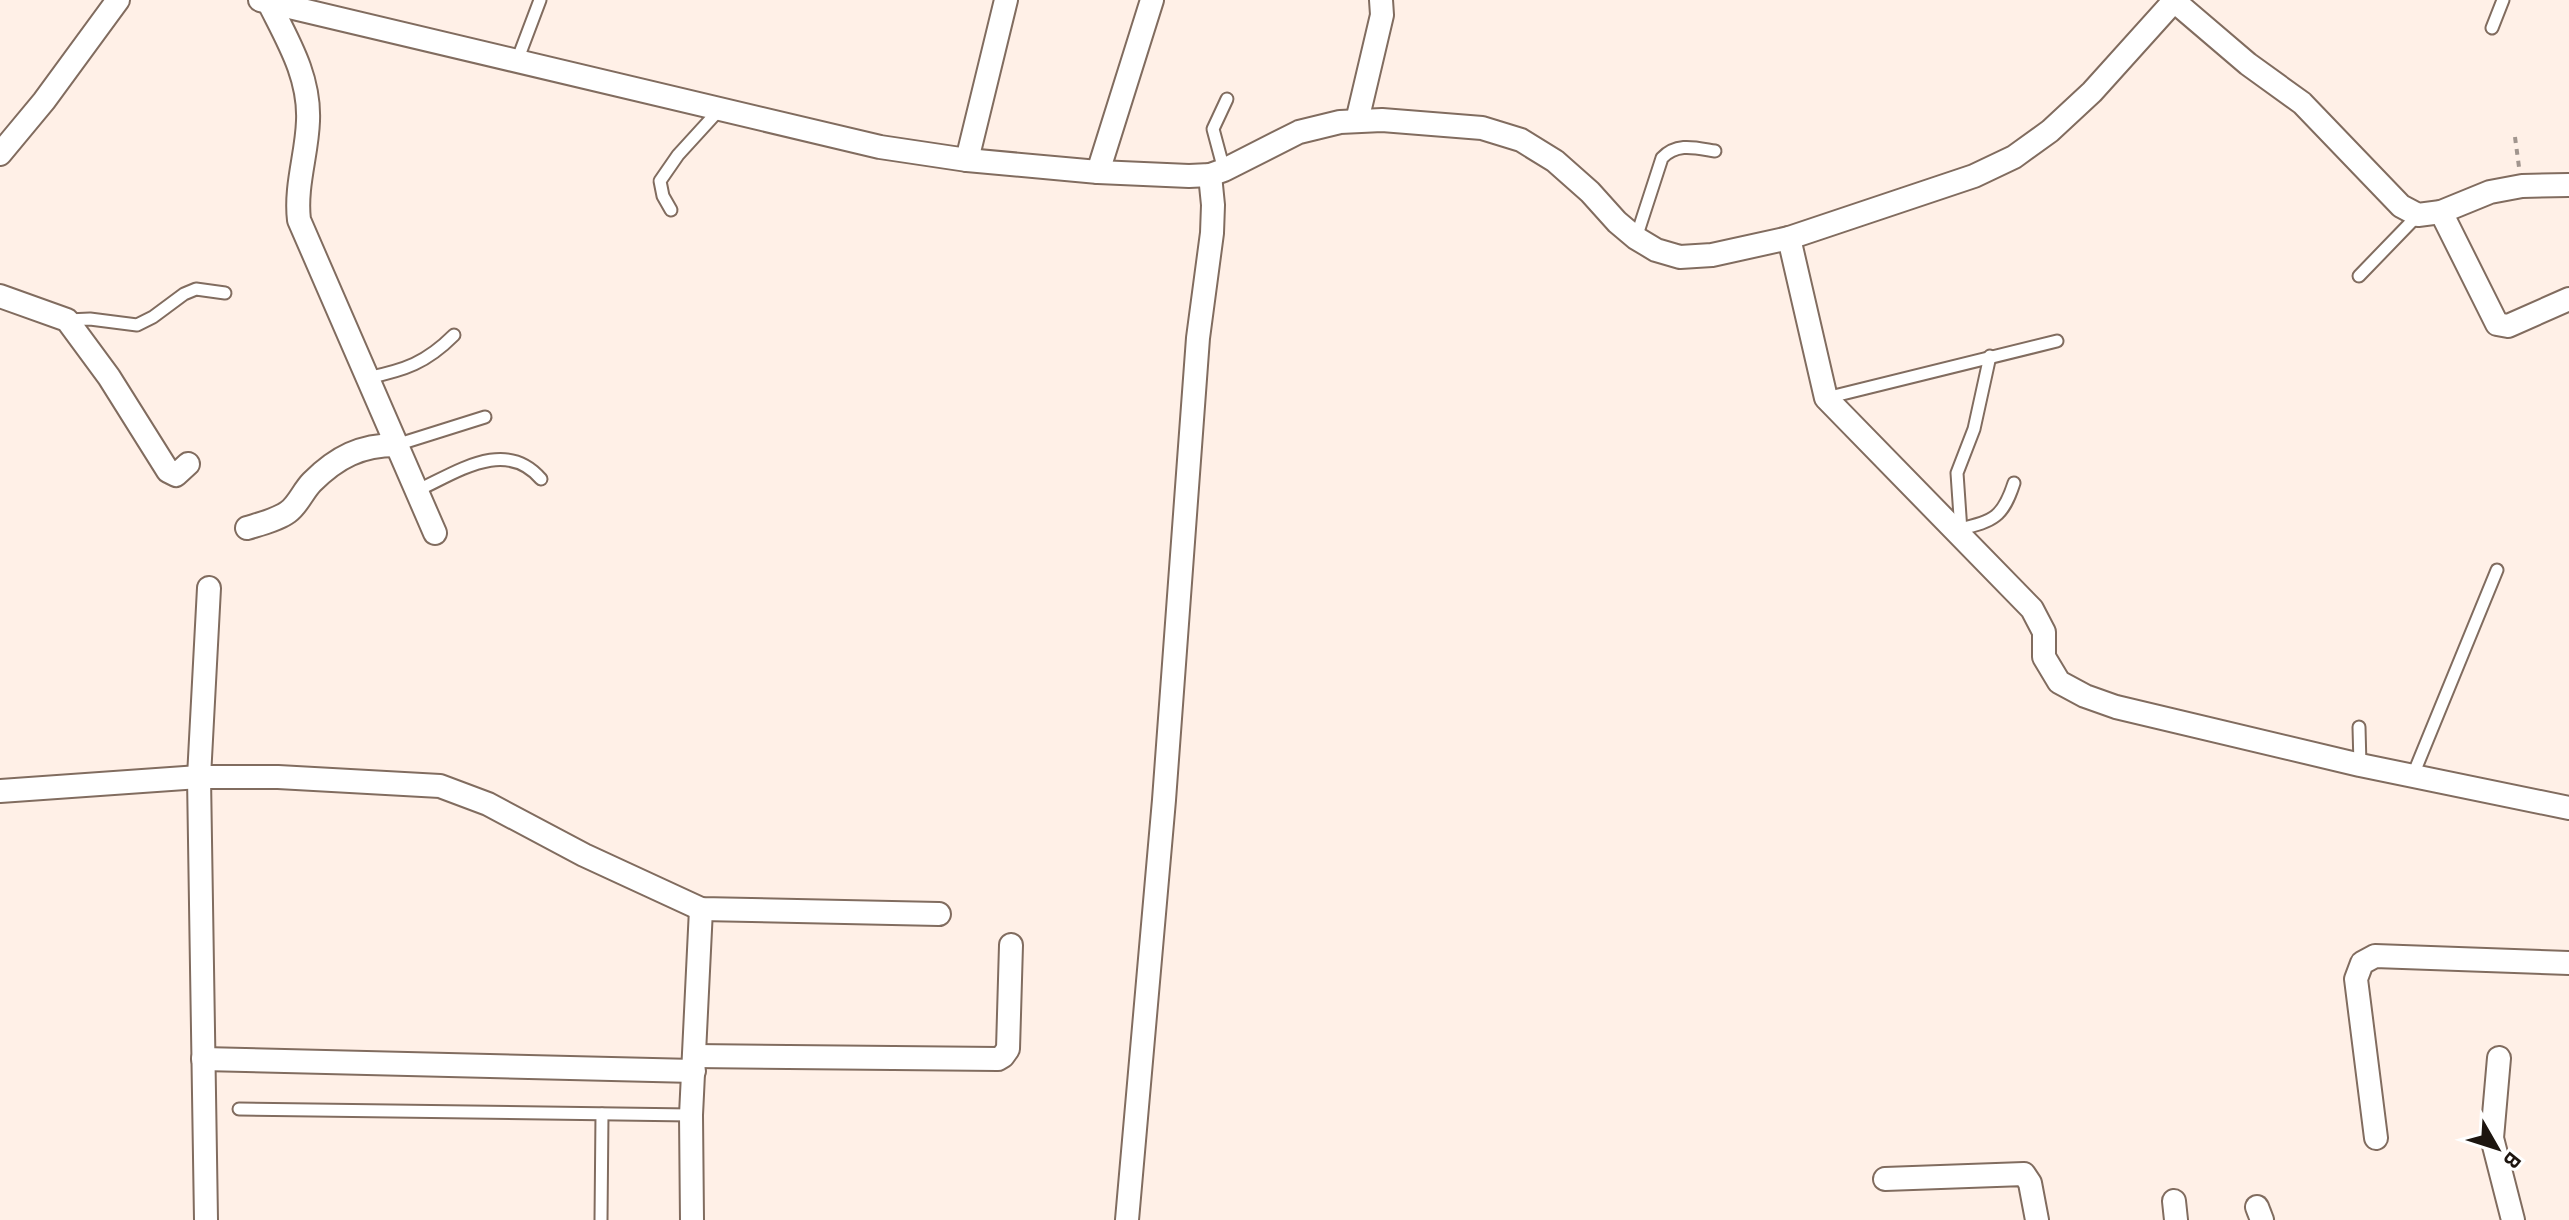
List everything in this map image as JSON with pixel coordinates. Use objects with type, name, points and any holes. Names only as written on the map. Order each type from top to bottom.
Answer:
[{"type":"street","points":[[967,160],[1006,0]]},
{"type":"street","points":[[1098,172],[1152,0]]},
{"type":"street","points":[[1357,121],[1382,15],[1381,0]]},
{"type":"street","points":[[264,2],[880,147],[967,160],[1098,172],[1217,173],[1299,132],[1340,122],[1382,120],[1482,128],[1521,140],[1555,161],[1636,238],[1656,250],[1680,257],[1712,255],[1789,238],[1974,176],[2014,157],[2050,131],[2092,92],[2174,0],[2248,64],[2302,103],[2401,206],[2418,215],[2441,212],[2490,192],[2522,186],[2569,185]]},
{"type":"street","points":[[0,154],[44,101],[113,1]]},
{"type":"street","points":[[264,2],[303,73],[308,99],[308,123],[297,198],[299,220],[435,533]]},
{"type":"street","points":[[1127,1220],[1162,829],[1198,338],[1217,173]]},
{"type":"street","points":[[2441,212],[2497,324],[2508,326],[2569,299]]},
{"type":"street","points":[[1789,238],[1826,398],[2032,609],[2044,632],[2044,657],[2059,682],[2116,707],[2360,765],[2569,808]]},
{"type":"street","points":[[0,296],[67,320],[109,377],[168,471],[176,475],[188,464]]},
{"type":"street","points":[[247,528],[291,510],[312,482],[355,451],[376,445],[396,445]]},
{"type":"street","points":[[206,1220],[199,777],[209,588]]},
{"type":"street","points":[[0,791],[199,777],[278,777],[440,786],[488,804],[584,855],[701,909],[939,914]]},
{"type":"street","points":[[692,1220],[691,1115],[701,909]]},
{"type":"street","points":[[203,1059],[694,1063],[998,1059],[1008,1049],[1011,945]]},
{"type":"street","points":[[2376,1138],[2356,979],[2362,963],[2375,956],[2569,963]]},
{"type":"street","points":[[2499,1058],[2492,1138],[2513,1220]]},
{"type":"street","points":[[1885,1179],[2024,1174],[2030,1183],[2037,1220]]},
{"type":"lane","points":[[517,61],[540,0]]},
{"type":"lane","points":[[2492,28],[2503,0]]},
{"type":"lane","points":[[1217,173],[1213,129],[1227,99]]},
{"type":"lane","points":[[671,210],[663,196],[660,181],[666,169],[721,109]]},
{"type":"lane","points":[[1636,238],[1662,158],[1668,152],[1687,147],[1715,151]]},
{"type":"lane","points":[[2359,276],[2418,215]]},
{"type":"lane","points":[[67,320],[90,319],[137,325],[196,289],[225,293]]},
{"type":"lane","points":[[367,378],[418,364],[437,352],[454,335]]},
{"type":"lane","points":[[1826,398],[2057,341]]},
{"type":"lane","points":[[1990,356],[1974,429],[1957,473],[1961,534],[1999,514],[2007,504],[2014,483]]},
{"type":"lane","points":[[396,445],[485,417]]},
{"type":"lane","points":[[416,491],[501,457],[520,461],[541,479]]},
{"type":"lane","points":[[2413,775],[2497,570]]},
{"type":"lane","points":[[2359,727],[2360,765]]},
{"type":"lane","points":[[239,1109],[691,1115]]},
{"type":"lane","points":[[601,1220],[602,1114]]},
{"type":"path","points":[[2515,137],[2522,186]]}]
